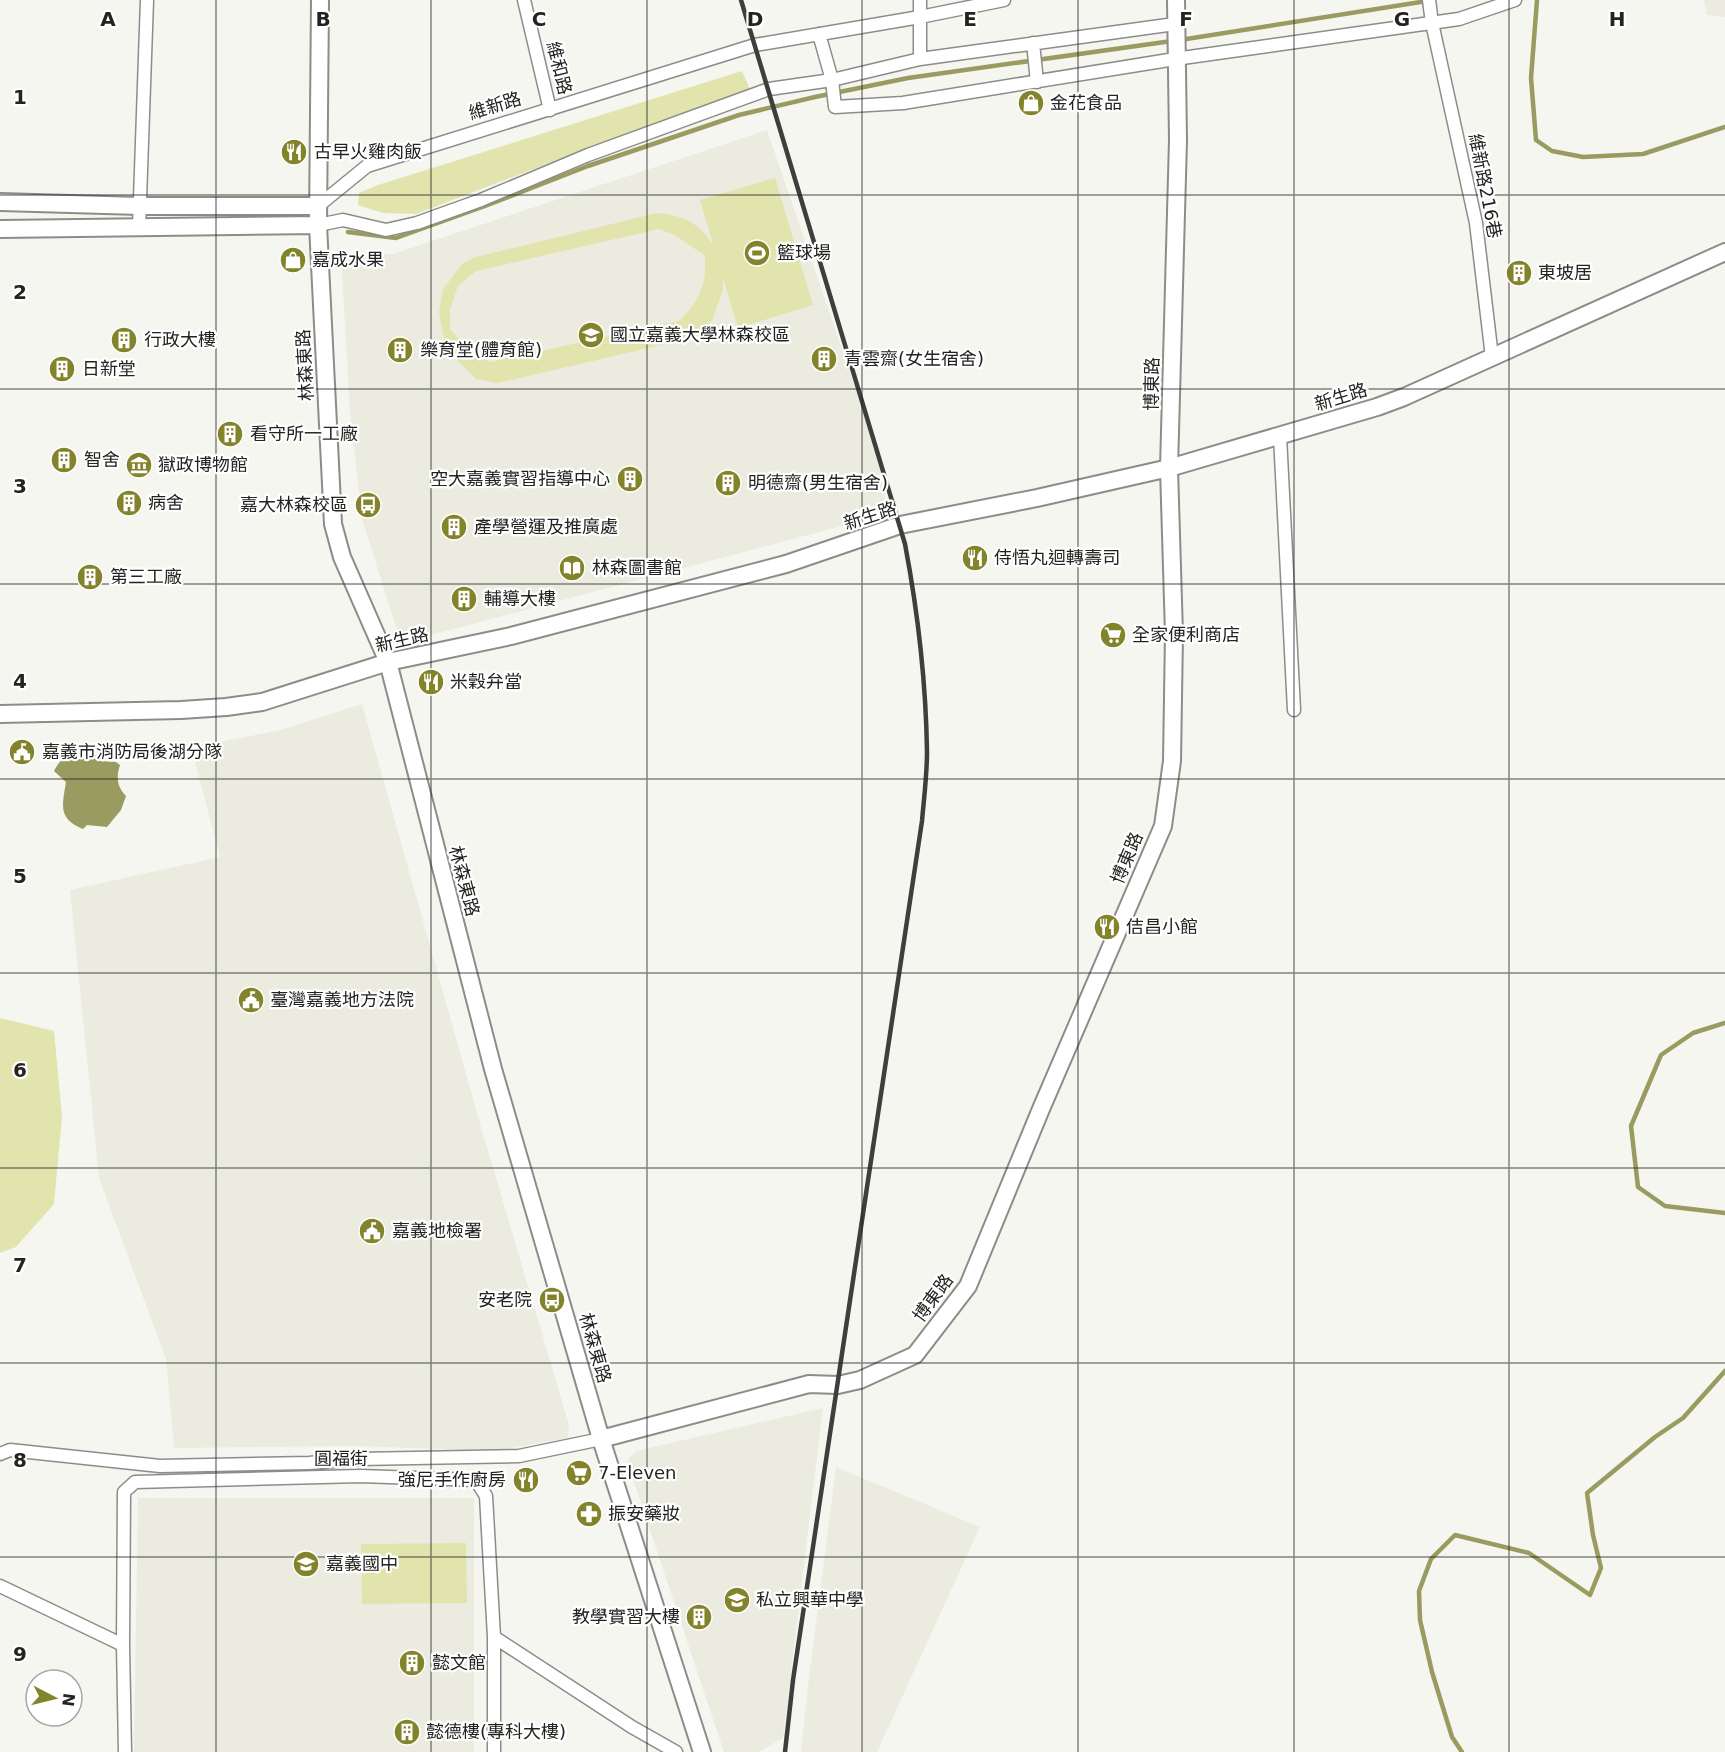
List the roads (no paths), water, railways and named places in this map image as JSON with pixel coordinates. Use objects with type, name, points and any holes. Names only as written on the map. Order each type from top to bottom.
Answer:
[{"type":"street","points":[[139,227],[147,0]]},
{"type":"street","name":"林森東路","points":[[320,0],[318,225],[333,524],[342,557],[388,662],[493,1069],[601,1439],[702,1752]]},
{"type":"street","name":"維和路","points":[[524,0],[550,110]]},
{"type":"street","points":[[920,0],[920,59]]},
{"type":"street","name":"維新路","points":[[318,206],[367,166],[755,45],[1004,0]]},
{"type":"street","name":"博東路","points":[[601,1439],[809,1384],[838,1385],[860,1380],[915,1355],[968,1286],[1041,1108],[1162,826],[1172,761],[1174,657],[1169,468],[1178,140],[1175,59],[1176,0]]},
{"type":"street","name":"維新路216巷","points":[[1429,0],[1432,23],[1476,223],[1492,357]]},
{"type":"street","points":[[819,34],[832,80],[835,107],[903,103],[1175,59],[1459,19],[1515,0]]},
{"type":"street","points":[[0,229],[318,225],[344,220],[386,230],[417,223],[481,200],[588,155],[769,89],[832,80],[920,59],[1175,24]]},
{"type":"street","points":[[1033,43],[1037,82]]},
{"type":"street","points":[[0,202],[140,206],[318,206]]},
{"type":"street","name":"新生路","points":[[0,714],[181,710],[262,702],[388,662],[511,636],[774,567],[900,525],[1044,497],[1169,468],[1404,397],[1725,252]]},
{"type":"street","points":[[1280,436],[1294,710]]},
{"type":"street","name":"圓福街","points":[[0,1454],[10,1450],[160,1466],[309,1463],[359,1459],[519,1456],[601,1439]]},
{"type":"street","name":"圓福街","points":[[123,1645],[124,1492],[135,1482],[250,1478],[360,1476],[476,1480],[486,1496],[494,1637]]},
{"type":"street","points":[[0,1586],[123,1645],[125,1752]]},
{"type":"street","points":[[494,1637],[494,1752]]},
{"type":"street","points":[[494,1637],[632,1727],[676,1752]]},
{"type":"waterway","points":[[1537,0],[1531,78],[1536,140],[1552,151],[1583,157],[1643,154],[1725,127]]},
{"type":"waterway","points":[[1180,40],[1427,1]]},
{"type":"waterway","points":[[348,232],[396,238],[588,166],[739,115],[815,97],[908,78],[1172,41]]},
{"type":"waterway","points":[[1725,1023],[1693,1033],[1661,1055],[1631,1126],[1638,1187],[1665,1206],[1725,1213]]},
{"type":"waterway","points":[[1462,1752],[1452,1737],[1432,1672],[1420,1620],[1419,1591],[1431,1559],[1455,1535],[1529,1553],[1590,1595],[1601,1568],[1593,1535],[1587,1493],[1655,1437],[1683,1418],[1725,1371]]},
{"type":"railway","points":[[741,0],[905,544],[921,647],[927,752],[922,821],[793,1680],[785,1752]]},
{"type":"place","name":"金花食品","points":[[1031,103]]},
{"type":"place","name":"古早火雞肉飯","points":[[294,152]]},
{"type":"place","name":"籃球場","points":[[757,253]]},
{"type":"place","name":"嘉成水果","points":[[293,260]]},
{"type":"place","name":"東坡居","points":[[1519,273]]},
{"type":"place","name":"國立嘉義大學林森校區","points":[[591,335]]},
{"type":"place","name":"行政大樓","points":[[124,340]]},
{"type":"place","name":"樂育堂(體育館)","points":[[400,350]]},
{"type":"place","name":"青雲齋(女生宿舍)","points":[[824,359]]},
{"type":"place","name":"日新堂","points":[[62,369]]},
{"type":"place","name":"看守所一工廠","points":[[230,434]]},
{"type":"place","name":"智舍","points":[[64,460]]},
{"type":"place","name":"獄政博物館","points":[[139,465]]},
{"type":"place","name":"空大嘉義實習指導中心","points":[[630,479]]},
{"type":"place","name":"明德齋(男生宿舍)","points":[[728,483]]},
{"type":"place","name":"病舍","points":[[129,503]]},
{"type":"place","name":"嘉大林森校區","points":[[368,505]]},
{"type":"place","name":"產學營運及推廣處","points":[[454,527]]},
{"type":"place","name":"侍悟丸迴轉壽司","points":[[975,558]]},
{"type":"place","name":"林森圖書館","points":[[572,568]]},
{"type":"place","name":"第三工廠","points":[[90,577]]},
{"type":"place","name":"輔導大樓","points":[[464,599]]},
{"type":"place","name":"全家便利商店","points":[[1113,635]]},
{"type":"place","name":"米穀弁當","points":[[431,682]]},
{"type":"place","name":"嘉義市消防局後湖分隊","points":[[22,752]]},
{"type":"place","name":"佶昌小館","points":[[1107,927]]},
{"type":"place","name":"臺灣嘉義地方法院","points":[[251,1000]]},
{"type":"place","name":"嘉義地檢署","points":[[372,1231]]},
{"type":"place","name":"安老院","points":[[552,1300]]},
{"type":"place","name":"7-Eleven","points":[[579,1473]]},
{"type":"place","name":"強尼手作廚房","points":[[526,1480]]},
{"type":"place","name":"振安藥妝","points":[[589,1514]]},
{"type":"place","name":"嘉義國中","points":[[306,1564]]},
{"type":"place","name":"私立興華中學","points":[[737,1600]]},
{"type":"place","name":"教學實習大樓","points":[[699,1617]]},
{"type":"place","name":"懿文館","points":[[412,1663]]},
{"type":"place","name":"懿德樓(專科大樓)","points":[[407,1732]]}]
